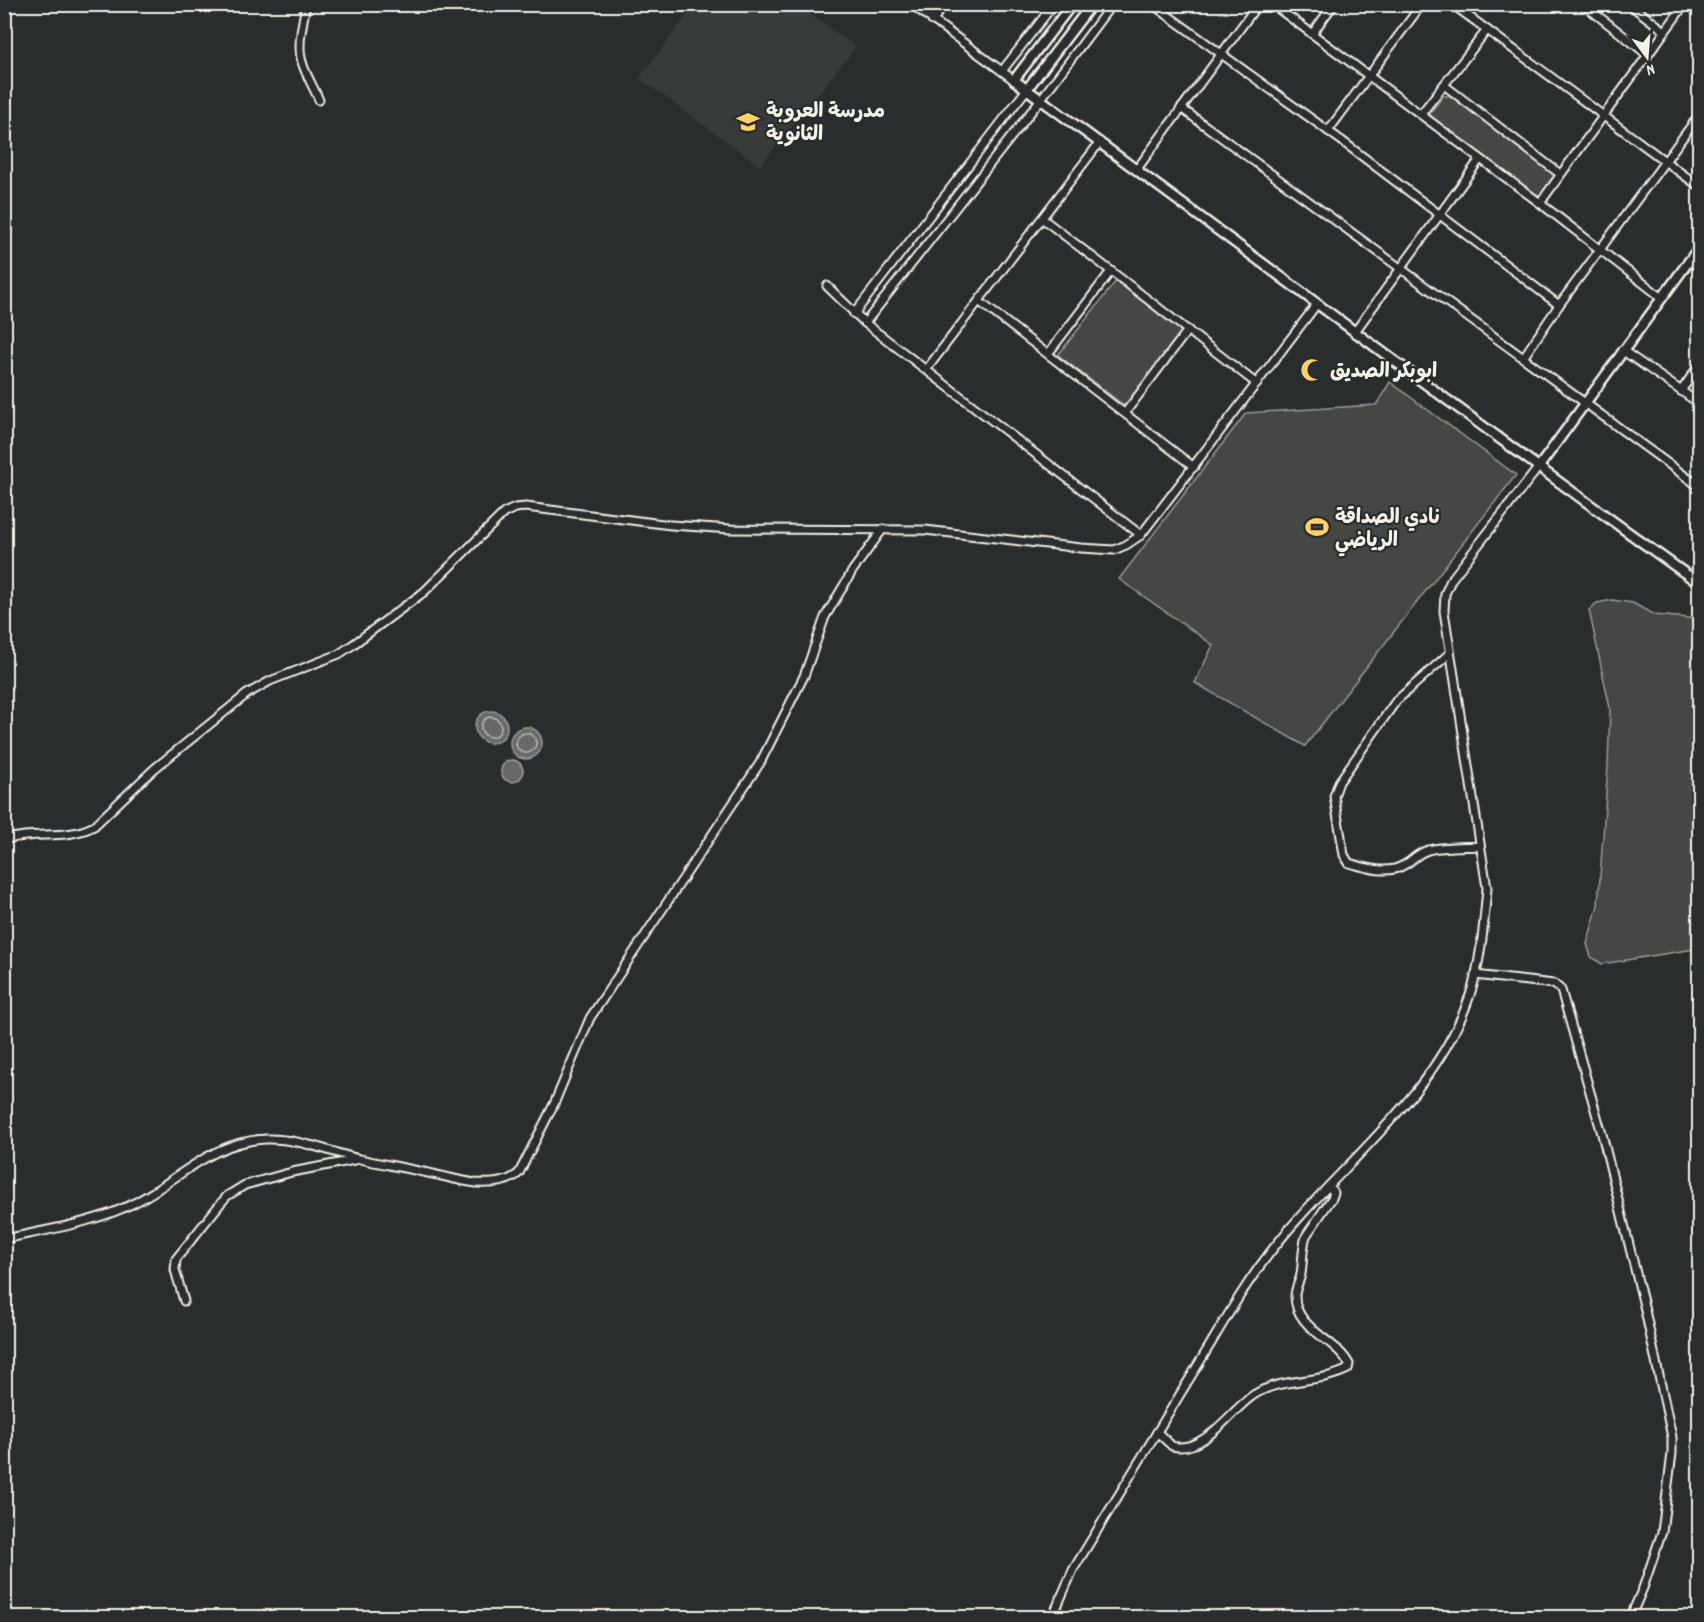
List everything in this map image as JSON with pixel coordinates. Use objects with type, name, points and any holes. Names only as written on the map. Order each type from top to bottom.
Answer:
[{"type":"street","points":[[306,4],[301,57],[319,100]]},
{"type":"street","points":[[911,4],[1137,169],[1354,333],[1700,584]]},
{"type":"street","points":[[933,21],[945,4]]},
{"type":"street","points":[[1002,71],[1054,4]]},
{"type":"street","points":[[1014,80],[1072,4]]},
{"type":"street","points":[[854,314],[1092,4]]},
{"type":"street","points":[[865,323],[1041,99],[1112,4]]},
{"type":"street","points":[[1152,4],[1328,131],[1559,305]]},
{"type":"street","points":[[1137,169],[1258,4]]},
{"type":"street","points":[[1272,4],[1540,203],[1661,297]]},
{"type":"street","points":[[1312,34],[1334,4]]},
{"type":"street","points":[[1328,131],[1422,4]]},
{"type":"street","points":[[1452,4],[1700,187]]},
{"type":"street","points":[[1583,4],[1648,55]]},
{"type":"street","points":[[1629,4],[1665,31]]},
{"type":"street","points":[[1540,203],[1685,4]]},
{"type":"street","points":[[1421,114],[1487,30]]},
{"type":"street","points":[[1444,85],[1560,174]]},
{"type":"street","points":[[1181,108],[1697,485],[1700,474]]},
{"type":"street","points":[[1523,358],[1559,305],[1700,114]]},
{"type":"street","points":[[926,370],[1100,142]]},
{"type":"street","points":[[1354,333],[1480,159]]},
{"type":"street","points":[[1043,219],[1257,384]]},
{"type":"street","points":[[1052,1617],[1073,1570],[1242,1293],[1269,1255],[1391,1119],[1436,1064],[1456,1030],[1471,994],[1485,918],[1486,888],[1444,612],[1445,594],[1451,580],[1538,468],[1700,246]]},
{"type":"street","points":[[1048,354],[1111,271]]},
{"type":"street","points":[[827,286],[865,323],[1141,535]]},
{"type":"street","points":[[980,302],[1194,467]]},
{"type":"street","points":[[4,840],[66,835],[94,826],[154,769],[246,694],[270,681],[332,657],[351,646],[424,592],[504,513],[515,508],[537,508],[700,528],[925,530],[1114,550],[1141,535],[1317,304]]},
{"type":"street","points":[[1125,413],[1188,330]]},
{"type":"street","points":[[1622,350],[1700,404]]},
{"type":"street","points":[[1681,391],[1700,364]]},
{"type":"street","points":[[4,1239],[58,1229],[136,1203],[212,1154],[249,1142],[267,1139],[329,1149],[358,1159],[476,1183],[501,1182],[516,1176],[554,1104],[590,1018],[760,763],[804,676],[825,617],[853,570],[883,529]]},
{"type":"street","points":[[1450,653],[1428,670],[1396,701],[1339,782],[1334,796],[1346,860],[1349,863],[1391,870],[1407,864],[1414,856],[1431,850],[1480,846]]},
{"type":"street","points":[[1475,975],[1554,984],[1561,990],[1602,1134],[1645,1310],[1671,1426],[1672,1453],[1662,1532],[1643,1588],[1630,1617]]},
{"type":"street","points":[[184,1301],[175,1270],[176,1259],[227,1196],[245,1185],[267,1178],[358,1159]]},
{"type":"street","points":[[1157,1432],[1172,1446],[1188,1446],[1214,1431],[1254,1395],[1263,1390],[1348,1369],[1349,1364],[1343,1355],[1304,1321],[1295,1306],[1294,1293],[1301,1276],[1304,1243],[1306,1236],[1332,1198],[1334,1193],[1329,1186]]},
{"type":"shaded area","name":"مدرسة العروبة الثانوية","points":[[695,5],[798,5],[856,47],[760,166],[639,78]]},
{"type":"shaded area","points":[[1443,96],[1450,96],[1555,173],[1556,177],[1544,194],[1531,192],[1432,119],[1430,113]]},
{"type":"shaded area","points":[[1116,281],[1182,332],[1125,406],[1058,355]]},
{"type":"shaded area","name":"نادي الصداقة الرياضي","points":[[1390,382],[1516,475],[1305,746],[1195,683],[1213,645],[1119,579],[1246,413],[1376,405]]},
{"type":"shaded area","points":[[1612,600],[1633,603],[1654,615],[1699,619],[1700,948],[1602,964],[1591,957],[1587,944],[1598,905],[1610,708],[1589,610],[1597,603]]},
{"type":"water","points":[[491,711],[502,716],[507,727],[502,738],[491,743],[480,738],[475,727],[480,716]]},
{"type":"water","points":[[526,727],[537,732],[542,743],[537,754],[526,759],[515,754],[510,743],[515,732]]},
{"type":"water","points":[[512,760],[520,763],[523,771],[520,779],[512,782],[504,779],[501,771],[504,763]]},
{"type":"place","name":"مدرسة العروبة الثانوية","points":[[748,122]]},
{"type":"place","name":"ابوبكر الصديق","points":[[1312,370]]},
{"type":"place","name":"نادي الصداقة الرياضي","points":[[1317,527]]}]
